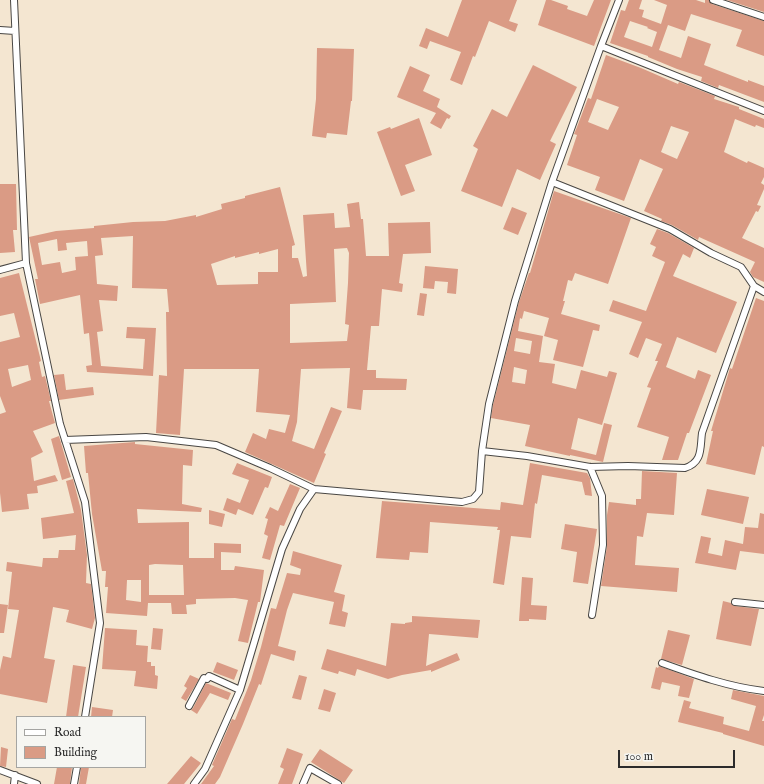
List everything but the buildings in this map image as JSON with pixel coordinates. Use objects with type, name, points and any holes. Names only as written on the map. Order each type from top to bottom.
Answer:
[{"type":"street","points":[[14,0],[26,263],[60,424],[84,502],[100,623],[85,716]]},
{"type":"street","points":[[66,440],[146,437],[216,445],[314,489],[462,502],[473,499],[478,492],[489,404],[515,301],[552,182],[619,0]]},
{"type":"street","points":[[713,0],[734,3],[764,18]]},
{"type":"street","points":[[0,30],[15,31]]},
{"type":"street","points":[[601,46],[764,111]]},
{"type":"street","points":[[552,182],[670,229],[711,253],[741,267],[754,286],[764,292]]},
{"type":"street","points":[[0,270],[26,263]]},
{"type":"street","points":[[482,451],[527,456],[590,467],[628,466],[685,468],[690,466],[696,462],[699,456],[702,433],[754,286]]},
{"type":"street","points":[[590,467],[602,496],[602,545],[592,615]]},
{"type":"street","points":[[194,784],[205,769],[240,690],[282,549],[300,509],[314,489]]},
{"type":"street","points":[[735,602],[764,605]]},
{"type":"street","points":[[662,664],[704,678],[748,689],[764,691]]},
{"type":"street","points":[[189,706],[204,678],[207,679],[209,676],[240,690]]},
{"type":"street","points":[[74,784],[77,768]]},
{"type":"street","points":[[303,784],[310,768],[338,784]]},
{"type":"street","points":[[0,770],[37,784]]},
{"type":"street","points":[[14,784],[15,775]]}]
